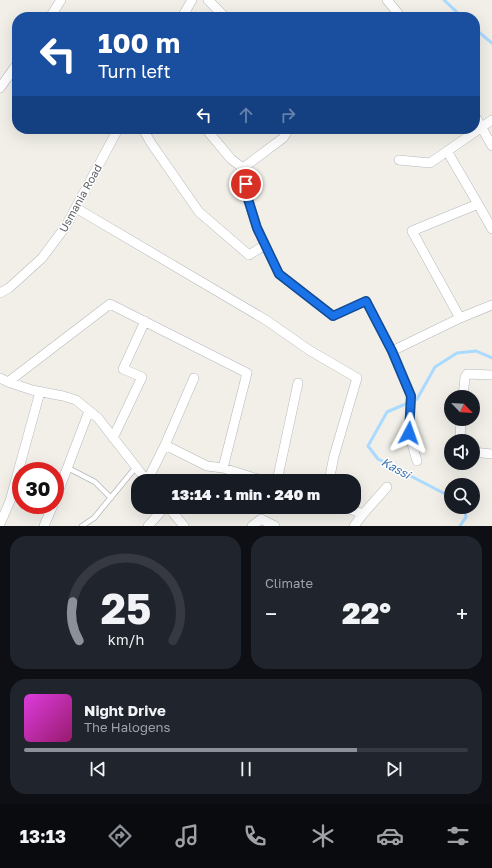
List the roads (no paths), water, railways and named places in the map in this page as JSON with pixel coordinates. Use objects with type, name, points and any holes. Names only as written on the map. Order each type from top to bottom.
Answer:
[{"type":"street","points":[[54,12],[62,0]]},
{"type":"street","points":[[185,12],[192,0]]},
{"type":"street","points":[[208,0],[220,12]]},
{"type":"street","points":[[387,0],[397,12]]},
{"type":"street","points":[[0,88],[12,71]]},
{"type":"street","points":[[482,127],[492,120]]},
{"type":"street","points":[[480,124],[492,146]]},
{"type":"street","name":"Usmania Road","points":[[0,293],[9,288],[42,258],[66,226],[115,134]]},
{"type":"street","points":[[146,134],[199,212],[249,255],[265,245]]},
{"type":"street","points":[[210,134],[231,159],[243,168],[248,199],[257,228],[279,274],[333,316],[366,301],[408,386],[411,396],[409,433],[417,461]]},
{"type":"street","points":[[243,168],[283,138],[286,134]]},
{"type":"street","points":[[398,160],[430,163],[472,134]]},
{"type":"street","points":[[447,151],[492,229]]},
{"type":"street","points":[[460,318],[412,231],[478,204]]},
{"type":"street","points":[[76,208],[266,320],[309,350],[357,378],[334,456],[330,474]]},
{"type":"street","points":[[4,380],[110,304],[247,373],[223,468]]},
{"type":"street","points":[[392,351],[460,318],[491,308]]},
{"type":"street","points":[[113,438],[142,377],[123,369],[145,322]]},
{"type":"street","points":[[464,390],[465,376],[467,374],[492,375]]},
{"type":"street","points":[[150,474],[165,445],[194,378]]},
{"type":"street","points":[[4,380],[40,392],[76,400],[98,418],[142,474]]},
{"type":"street","points":[[278,474],[298,383]]},
{"type":"street","points":[[0,524],[10,501],[40,392]]},
{"type":"street","points":[[64,478],[89,411]]},
{"type":"street","points":[[165,445],[207,466],[223,468],[242,474]]},
{"type":"street","points":[[480,453],[492,454]]},
{"type":"street","points":[[356,525],[363,514],[387,487]]},
{"type":"street","points":[[44,526],[49,514]]},
{"type":"street","points":[[148,526],[160,514]]},
{"type":"street","points":[[173,514],[184,526]]},
{"type":"street","points":[[252,526],[261,519],[275,526]]},
{"type":"lane","points":[[82,526],[94,518],[136,467]]},
{"type":"lane","points":[[68,468],[95,482],[111,498]]},
{"type":"waterway","name":"Kassi","points":[[444,0],[457,12]]},
{"type":"waterway","name":"Kassi","points":[[480,33],[492,43]]},
{"type":"waterway","name":"Kassi","points":[[444,493],[378,459],[368,446],[387,412],[417,399],[435,367],[457,353],[476,351],[492,358]]},
{"type":"waterway","name":"Kassi","points":[[460,526],[466,517],[465,514]]}]
